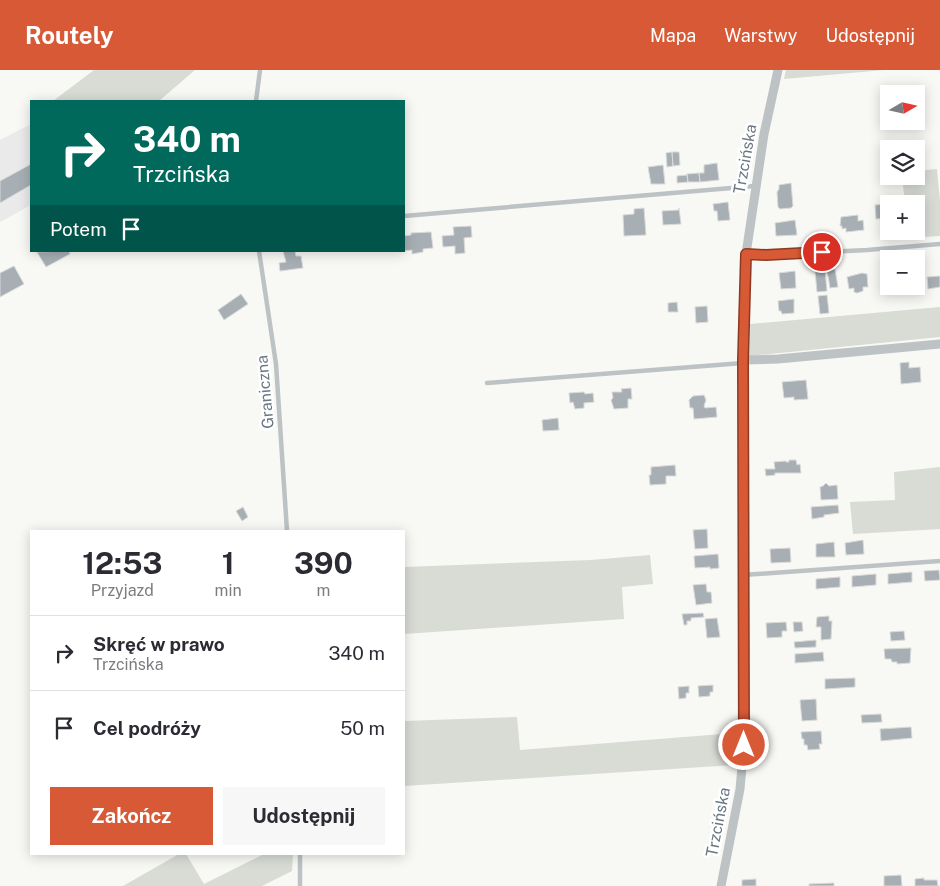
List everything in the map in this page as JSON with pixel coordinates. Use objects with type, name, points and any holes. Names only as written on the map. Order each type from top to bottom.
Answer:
[{"type":"street","name":"Trzcińska","points":[[721,886],[740,789],[744,745],[743,362],[746,254],[764,134],[778,70]]},
{"type":"street","points":[[743,362],[940,344]]},
{"type":"lane","points":[[256,100],[260,70]]},
{"type":"lane","points":[[405,216],[755,186]]},
{"type":"lane","points":[[746,254],[766,255],[867,250],[940,244]]},
{"type":"lane","name":"Graniczna","points":[[259,252],[276,364],[287,530]]},
{"type":"lane","points":[[487,383],[743,362]]},
{"type":"lane","points":[[744,575],[940,561]]},
{"type":"lane","points":[[300,855],[300,886]]},
{"type":"shaded area","points":[[94,70],[195,70],[160,100],[54,100]]},
{"type":"shaded area","points":[[786,70],[884,70],[784,79]]},
{"type":"shaded area","points":[[30,125],[30,206],[0,222],[0,140]]},
{"type":"shaded area","points":[[937,169],[940,201],[940,236],[925,237],[925,195],[904,195],[903,185],[925,185],[925,170]]},
{"type":"shaded area","points":[[940,307],[940,337],[749,356],[750,324]]},
{"type":"shaded area","points":[[940,467],[940,529],[853,534],[850,502],[895,500],[894,472]]},
{"type":"shaded area","points":[[650,555],[653,584],[622,587],[624,619],[405,634],[405,567],[591,560]]},
{"type":"shaded area","points":[[517,717],[520,750],[735,733],[734,765],[405,786],[405,721]]},
{"type":"shaded area","points":[[177,855],[187,855],[204,884],[262,855],[293,855],[292,871],[262,886],[123,886]]},
{"type":"building","points":[[672,152],[679,152],[680,165],[673,166]]},
{"type":"building","points":[[672,152],[673,166],[667,167],[666,153]]},
{"type":"building","points":[[717,163],[719,180],[700,182],[699,173],[704,173],[704,165]]},
{"type":"building","points":[[30,165],[30,186],[0,203],[0,181]]},
{"type":"building","points":[[663,165],[665,184],[651,184],[648,167]]},
{"type":"building","points":[[699,173],[700,182],[688,182],[687,174]]},
{"type":"building","points":[[687,175],[688,182],[677,183],[677,176]]},
{"type":"building","points":[[791,183],[793,206],[780,209],[778,207],[777,192],[779,185]]},
{"type":"building","points":[[728,202],[730,220],[718,221],[717,211],[714,211],[713,204]]},
{"type":"building","points":[[880,204],[880,219],[876,219],[875,205]]},
{"type":"building","points":[[644,208],[646,235],[624,236],[623,215],[634,214],[634,209]]},
{"type":"building","points":[[679,208],[681,224],[663,225],[662,211],[679,210]]},
{"type":"building","points":[[858,215],[858,221],[863,220],[864,230],[846,232],[846,228],[842,229],[842,226],[840,226],[841,217]]},
{"type":"building","points":[[795,220],[797,235],[776,236],[775,223]]},
{"type":"building","points":[[471,226],[472,237],[464,238],[465,253],[455,254],[455,246],[443,247],[442,236],[454,235],[453,227]]},
{"type":"building","points":[[431,232],[433,248],[423,249],[423,252],[412,254],[412,250],[405,251],[405,236],[411,235],[411,233]]},
{"type":"building","points":[[37,252],[69,252],[70,254],[46,267]]},
{"type":"building","points":[[283,252],[295,252],[296,256],[301,256],[303,268],[280,271],[279,263],[286,262]]},
{"type":"building","points":[[14,266],[24,284],[0,297],[0,273]]},
{"type":"building","points":[[835,269],[838,287],[830,288],[827,270]]},
{"type":"building","points":[[825,270],[827,291],[817,292],[815,271]]},
{"type":"building","points":[[795,271],[796,288],[781,289],[779,273]]},
{"type":"building","points":[[862,273],[867,274],[868,287],[863,287],[863,291],[857,293],[854,292],[854,288],[849,289],[847,277]]},
{"type":"building","points":[[940,276],[940,287],[928,289],[927,277]]},
{"type":"building","points":[[241,294],[248,304],[224,320],[218,310]]},
{"type":"building","points":[[827,295],[829,313],[820,314],[818,296]]},
{"type":"building","points":[[794,299],[794,313],[782,314],[779,311],[778,301]]},
{"type":"building","points":[[677,302],[678,312],[668,312],[668,303]]},
{"type":"building","points":[[707,306],[708,322],[696,323],[695,307]]},
{"type":"building","points":[[909,362],[909,368],[920,367],[921,382],[901,384],[900,363]]},
{"type":"building","points":[[806,380],[808,399],[794,400],[794,397],[784,398],[782,382]]},
{"type":"building","points":[[631,388],[632,399],[628,399],[628,408],[614,409],[611,400],[613,398],[612,392],[622,392],[621,389]]},
{"type":"building","points":[[584,392],[585,394],[593,393],[594,402],[584,403],[584,408],[575,409],[573,402],[570,403],[569,393]]},
{"type":"building","points":[[704,395],[706,400],[705,408],[716,407],[717,417],[694,419],[693,408],[690,408],[689,400],[693,396]]},
{"type":"building","points":[[558,418],[559,430],[543,431],[542,420]]},
{"type":"building","points":[[789,460],[796,460],[797,465],[800,464],[801,473],[775,473],[775,475],[766,476],[765,469],[775,469],[774,462],[789,462]]},
{"type":"building","points":[[675,465],[676,476],[666,476],[666,484],[650,485],[649,475],[651,475],[651,467]]},
{"type":"building","points":[[826,483],[829,486],[837,485],[838,499],[821,500],[820,487]]},
{"type":"building","points":[[838,505],[839,513],[812,519],[811,507]]},
{"type":"building","points":[[243,507],[248,517],[242,521],[236,511]]},
{"type":"building","points":[[707,529],[708,548],[695,549],[693,530]]},
{"type":"building","points":[[863,540],[864,554],[846,555],[845,543]]},
{"type":"building","points":[[834,542],[835,557],[816,557],[816,544]]},
{"type":"building","points":[[790,548],[791,562],[771,563],[770,549]]},
{"type":"building","points":[[718,554],[719,568],[695,568],[694,556]]},
{"type":"building","points":[[939,570],[940,580],[925,581],[924,571]]},
{"type":"building","points":[[912,572],[912,582],[888,584],[888,574]]},
{"type":"building","points":[[876,574],[876,585],[852,587],[852,576]]},
{"type":"building","points":[[840,577],[840,587],[816,589],[816,579]]},
{"type":"building","points":[[706,584],[707,592],[711,592],[712,603],[696,605],[693,585]]},
{"type":"building","points":[[703,613],[704,617],[691,618],[691,621],[687,621],[687,625],[684,625],[682,614]]},
{"type":"building","points":[[829,616],[829,621],[832,621],[831,639],[821,640],[821,627],[816,627],[817,617]]},
{"type":"building","points":[[717,618],[720,637],[707,638],[705,619]]},
{"type":"building","points":[[786,622],[787,631],[782,631],[782,637],[767,638],[766,623]]},
{"type":"building","points":[[793,622],[802,622],[803,631],[794,632]]},
{"type":"building","points":[[904,631],[905,640],[891,641],[890,632]]},
{"type":"building","points":[[816,640],[816,647],[795,648],[794,642]]},
{"type":"building","points":[[911,648],[910,663],[897,664],[897,662],[892,662],[891,659],[885,659],[884,649]]},
{"type":"building","points":[[823,652],[824,661],[795,663],[795,654]]},
{"type":"building","points":[[855,678],[855,687],[825,689],[825,679]]},
{"type":"building","points":[[713,685],[713,692],[710,692],[710,696],[699,697],[698,686]]},
{"type":"building","points":[[689,686],[689,693],[686,693],[686,698],[679,699],[678,687]]},
{"type":"building","points":[[816,699],[817,720],[802,721],[800,700]]},
{"type":"building","points":[[881,714],[882,722],[862,723],[861,715]]},
{"type":"building","points":[[911,727],[912,738],[881,741],[880,729]]},
{"type":"building","points":[[821,731],[822,744],[819,744],[820,749],[808,750],[807,745],[804,745],[801,732]]},
{"type":"building","points":[[901,875],[902,886],[884,886],[884,876]]},
{"type":"building","points":[[924,878],[924,880],[937,880],[938,886],[915,886],[915,879]]},
{"type":"building","points":[[756,879],[756,886],[742,886],[742,880]]},
{"type":"building","points":[[834,883],[834,886],[809,886],[809,884]]},
{"type":"route","points":[[744,745],[743,318],[746,254],[766,255],[822,252]]}]
